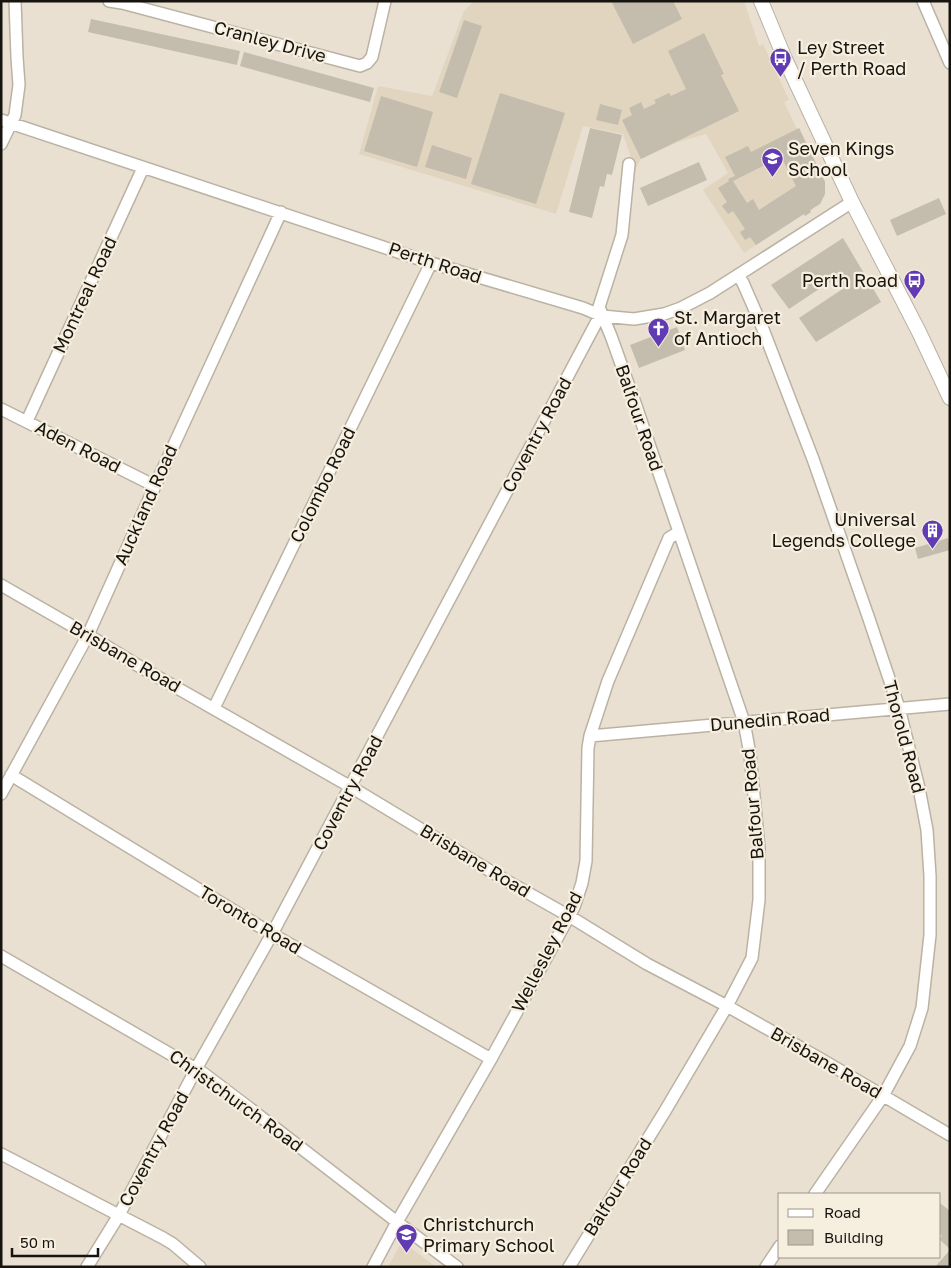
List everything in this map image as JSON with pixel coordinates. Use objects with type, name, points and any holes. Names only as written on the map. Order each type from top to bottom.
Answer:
[{"type":"street","points":[[1,144],[6,121],[15,115],[19,85],[15,1]]},
{"type":"street","name":"Cranley Drive","points":[[109,1],[360,66],[367,63],[372,57],[385,1]]},
{"type":"street","points":[[761,1],[785,59],[852,202],[919,332],[950,398]]},
{"type":"street","points":[[923,1],[950,62]]},
{"type":"street","name":"Perth Road","points":[[6,121],[432,263],[583,308],[602,316],[634,319],[664,314],[699,300],[852,202]]},
{"type":"street","points":[[602,316],[599,307],[600,300],[605,290],[622,235],[629,164]]},
{"type":"street","name":"Montreal Road","points":[[27,422],[143,168]]},
{"type":"street","name":"Auckland Road","points":[[1,794],[88,635],[281,212]]},
{"type":"street","name":"Colombo Road","points":[[214,708],[432,263]]},
{"type":"street","name":"Thorold Road","points":[[738,275],[761,324],[813,459],[899,708],[919,788],[927,830],[930,876],[930,935],[922,1008],[910,1046],[883,1096],[816,1193]]},
{"type":"street","name":"Balfour Road","points":[[569,1267],[727,1006],[752,958],[758,900],[760,848],[750,754],[744,722],[612,336],[602,316]]},
{"type":"street","name":"Coventry Road","points":[[86,1267],[119,1215],[196,1069],[272,934],[596,323],[602,316]]},
{"type":"street","name":"Aden Road","points":[[1,409],[155,486]]},
{"type":"street","name":"Wellesley Road","points":[[373,1267],[491,1059],[574,907],[582,883],[586,860],[588,748],[590,736],[608,681],[669,538],[678,532]]},
{"type":"street","name":"Brisbane Road","points":[[1,585],[351,787],[647,964],[727,1006],[950,1135]]},
{"type":"street","name":"Dunedin Road","points":[[590,736],[950,704]]},
{"type":"street","name":"Toronto Road","points":[[11,775],[272,934],[491,1059]]},
{"type":"street","name":"Christchurch Road","points":[[1,956],[196,1069],[457,1267]]},
{"type":"street","points":[[1,1154],[173,1244],[200,1267]]},
{"type":"street","points":[[766,1267],[778,1249]]},
{"type":"shaded area","points":[[474,1],[744,1],[759,46],[763,44],[789,100],[784,102],[825,182],[825,194],[820,204],[805,216],[803,214],[744,253],[703,190],[728,173],[706,134],[678,142],[641,159],[635,170],[623,134],[583,126],[556,214],[359,154],[378,86],[432,96],[464,11]]},
{"type":"shaded area","name":"Christchurch Primary School","points":[[402,1241],[436,1267],[388,1267]]},
{"type":"building","points":[[611,1],[673,1],[682,19],[633,44]]},
{"type":"building","points":[[91,19],[240,51],[237,65],[88,32]]},
{"type":"building","points":[[464,20],[482,26],[457,98],[439,92]]},
{"type":"building","points":[[704,33],[724,74],[721,75],[739,111],[641,159],[622,120],[632,115],[629,108],[641,102],[644,109],[656,103],[654,100],[669,93],[671,96],[686,89],[668,51]]},
{"type":"building","points":[[244,52],[374,88],[370,102],[240,66]]},
{"type":"building","points":[[500,93],[565,113],[536,204],[471,184]]},
{"type":"building","points":[[381,96],[433,112],[417,167],[364,151]]},
{"type":"building","points":[[600,104],[622,110],[618,125],[596,120]]},
{"type":"building","points":[[590,128],[622,135],[612,175],[607,174],[604,187],[600,186],[592,218],[569,212]]},
{"type":"building","points":[[799,128],[825,182],[825,194],[820,204],[810,210],[811,212],[805,216],[804,214],[756,245],[750,237],[745,240],[740,232],[745,229],[733,211],[728,214],[722,206],[727,202],[718,188],[729,181],[728,179],[735,176],[725,157],[748,146],[751,152]],"holes":[[[781,157],[796,186],[759,210],[753,199],[747,203],[733,181]]]},
{"type":"building","points":[[432,145],[472,158],[466,179],[425,167]]},
{"type":"building","points":[[699,162],[707,180],[648,206],[640,188]]},
{"type":"building","points":[[939,198],[946,214],[897,236],[890,220]]},
{"type":"building","points":[[843,238],[881,302],[816,342],[799,318],[844,288],[837,277],[789,309],[771,285]]},
{"type":"building","name":"St. Margaret of Antioch","points":[[677,327],[685,350],[639,368],[630,345]]},
{"type":"building","name":"Universal Legends College","points":[[948,538],[950,550],[918,559],[915,548]]},
{"type":"building","points":[[941,1204],[950,1211],[950,1249],[941,1241]]},
{"type":"building","points":[[950,1250],[950,1267],[935,1267]]},
{"type":"place","name":"Ley Street / Perth Road","points":[[781,77]]},
{"type":"place","name":"Seven Kings School","points":[[772,178]]},
{"type":"place","name":"Perth Road","points":[[914,300]]},
{"type":"place","name":"St. Margaret of Antioch","points":[[658,347]]},
{"type":"place","name":"Universal Legends College","points":[[932,549]]},
{"type":"place","name":"Christchurch Primary School","points":[[407,1254]]}]
